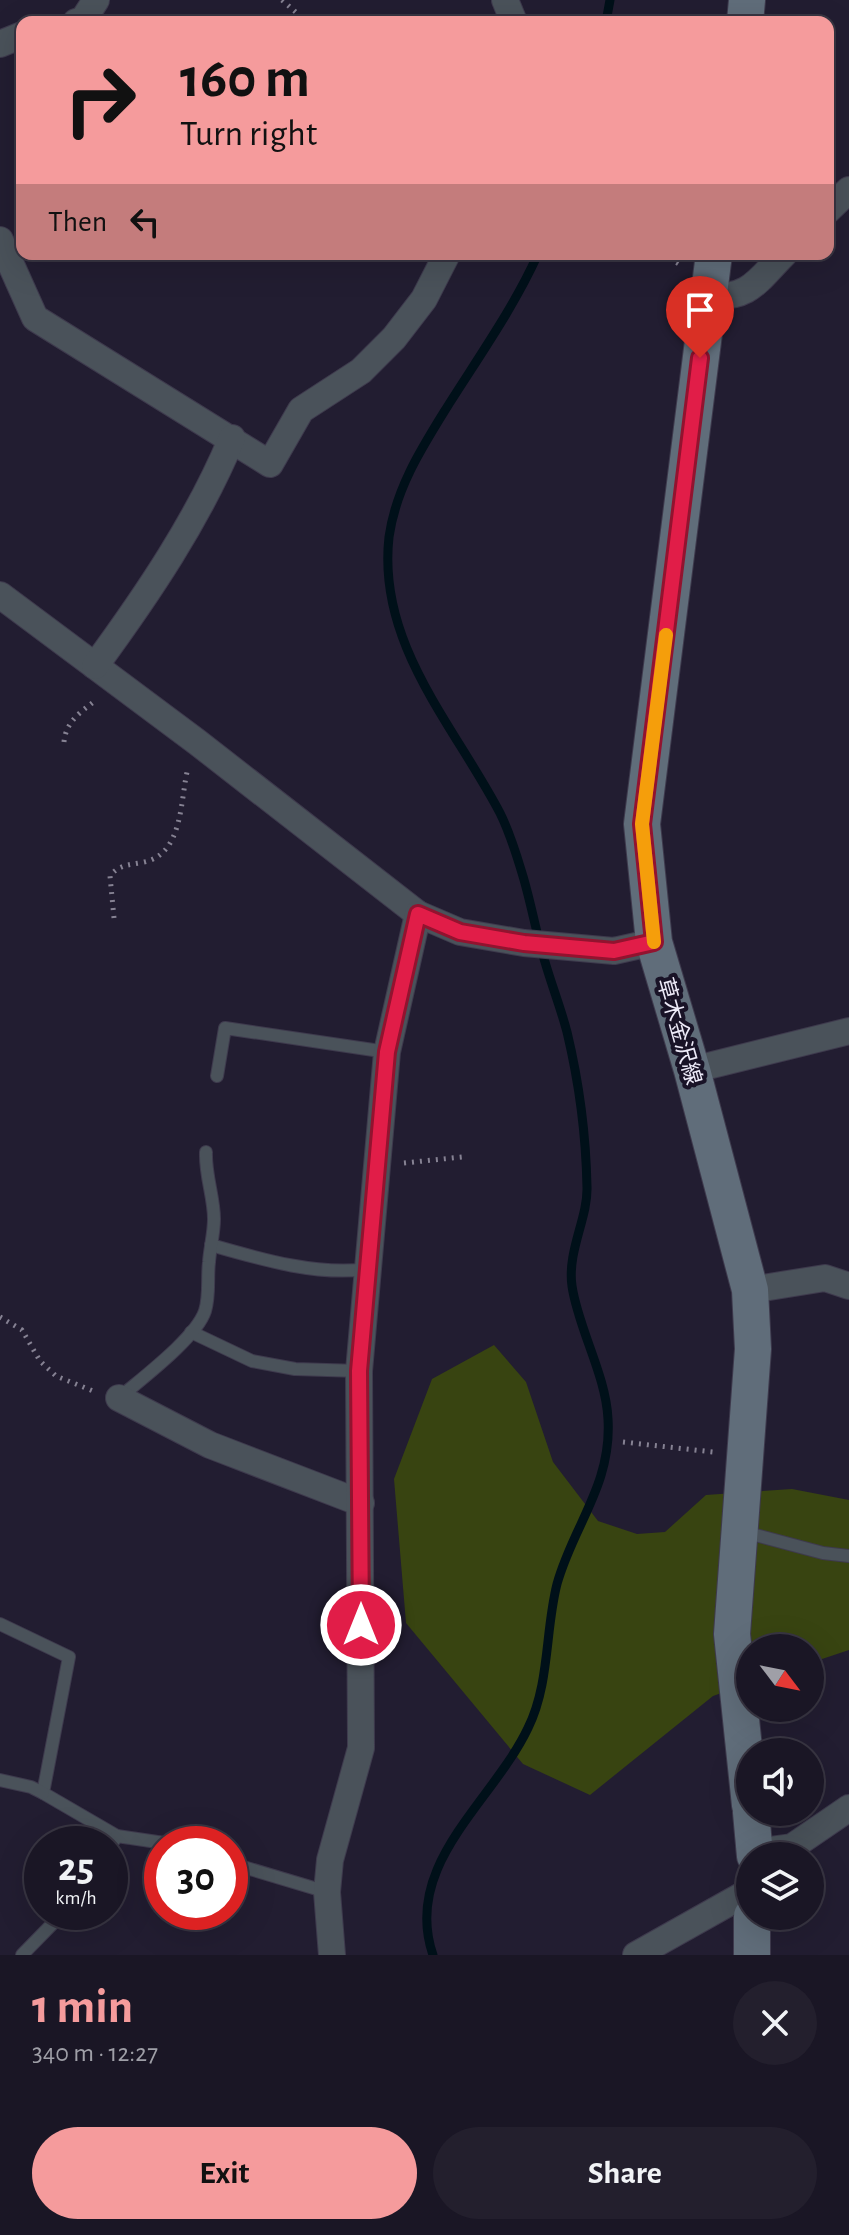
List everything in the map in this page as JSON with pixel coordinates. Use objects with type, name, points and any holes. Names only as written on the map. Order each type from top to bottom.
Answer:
[{"type":"main road","name":"草木金沢線","points":[[713,260],[642,824],[654,942],[692,1070],[750,1290],[753,1349],[732,1634],[743,1738]]},
{"type":"main road","points":[[752,1930],[752,1955]]},
{"type":"street","points":[[834,204],[849,190]]},
{"type":"street","points":[[0,240],[35,318],[270,464],[301,410],[361,371],[394,338],[424,299],[444,260]]},
{"type":"street","points":[[708,296],[729,297],[746,292],[778,260]]},
{"type":"street","points":[[105,674],[218,471],[232,438]]},
{"type":"street","points":[[0,595],[197,742],[418,914],[460,932],[524,943],[614,951],[654,942]]},
{"type":"street","points":[[332,1955],[327,1892],[330,1860],[361,1748],[359,1371],[387,1052],[418,914]]},
{"type":"street","points":[[692,1070],[849,1031]]},
{"type":"street","points":[[750,1290],[825,1278],[849,1286]]},
{"type":"street","points":[[119,1398],[210,1445],[361,1503]]},
{"type":"street","points":[[799,1842],[849,1808]]},
{"type":"street","points":[[636,1955],[736,1899]]},
{"type":"lane","points":[[217,1076],[225,1028],[387,1052]]},
{"type":"lane","points":[[119,1398],[191,1332],[204,1314],[209,1290],[214,1217],[205,1173],[206,1152]]},
{"type":"lane","points":[[211,1245],[304,1267],[351,1272],[368,1269]]},
{"type":"lane","points":[[191,1332],[252,1361],[295,1369],[359,1371]]},
{"type":"lane","points":[[741,1531],[823,1553],[849,1556]]},
{"type":"lane","points":[[0,1624],[69,1657],[43,1793]]},
{"type":"lane","points":[[0,1780],[43,1793],[92,1826]]},
{"type":"lane","points":[[248,1868],[327,1892]]},
{"type":"lane","points":[[22,1955],[46,1930]]},
{"type":"path","points":[[282,0],[300,16]]},
{"type":"path","points":[[64,742],[65,730],[73,719],[108,690],[105,674]]},
{"type":"path","points":[[114,918],[110,876],[123,866],[160,856],[177,830],[182,816],[183,786],[197,742]]},
{"type":"path","points":[[377,1165],[462,1157]]},
{"type":"path","points":[[0,1317],[22,1330],[40,1361],[56,1376],[77,1386],[119,1398]]},
{"type":"path","points":[[623,1442],[746,1456]]},
{"type":"green space","points":[[494,1345],[526,1382],[553,1462],[598,1521],[637,1534],[665,1532],[706,1495],[792,1489],[849,1500],[849,1650],[824,1658],[824,1634],[736,1634],[736,1688],[713,1696],[590,1795],[523,1764],[406,1623],[394,1479],[432,1379]]},
{"type":"waterway","points":[[607,16],[610,0]]},
{"type":"waterway","points":[[433,1955],[427,1922],[430,1892],[440,1863],[456,1835],[513,1755],[535,1711],[544,1675],[557,1584],[598,1485],[608,1443],[606,1402],[572,1286],[572,1260],[587,1187],[581,1109],[567,1032],[509,835],[500,813],[423,682],[407,648],[395,613],[388,576],[389,537],[404,484],[535,260]]},
{"type":"slow traffic","points":[[654,942],[642,824],[666,635]]},
{"type":"route","points":[[361,1625],[359,1371],[387,1052],[418,914],[460,932],[524,943],[614,951],[654,942],[642,824],[700,358]]}]
